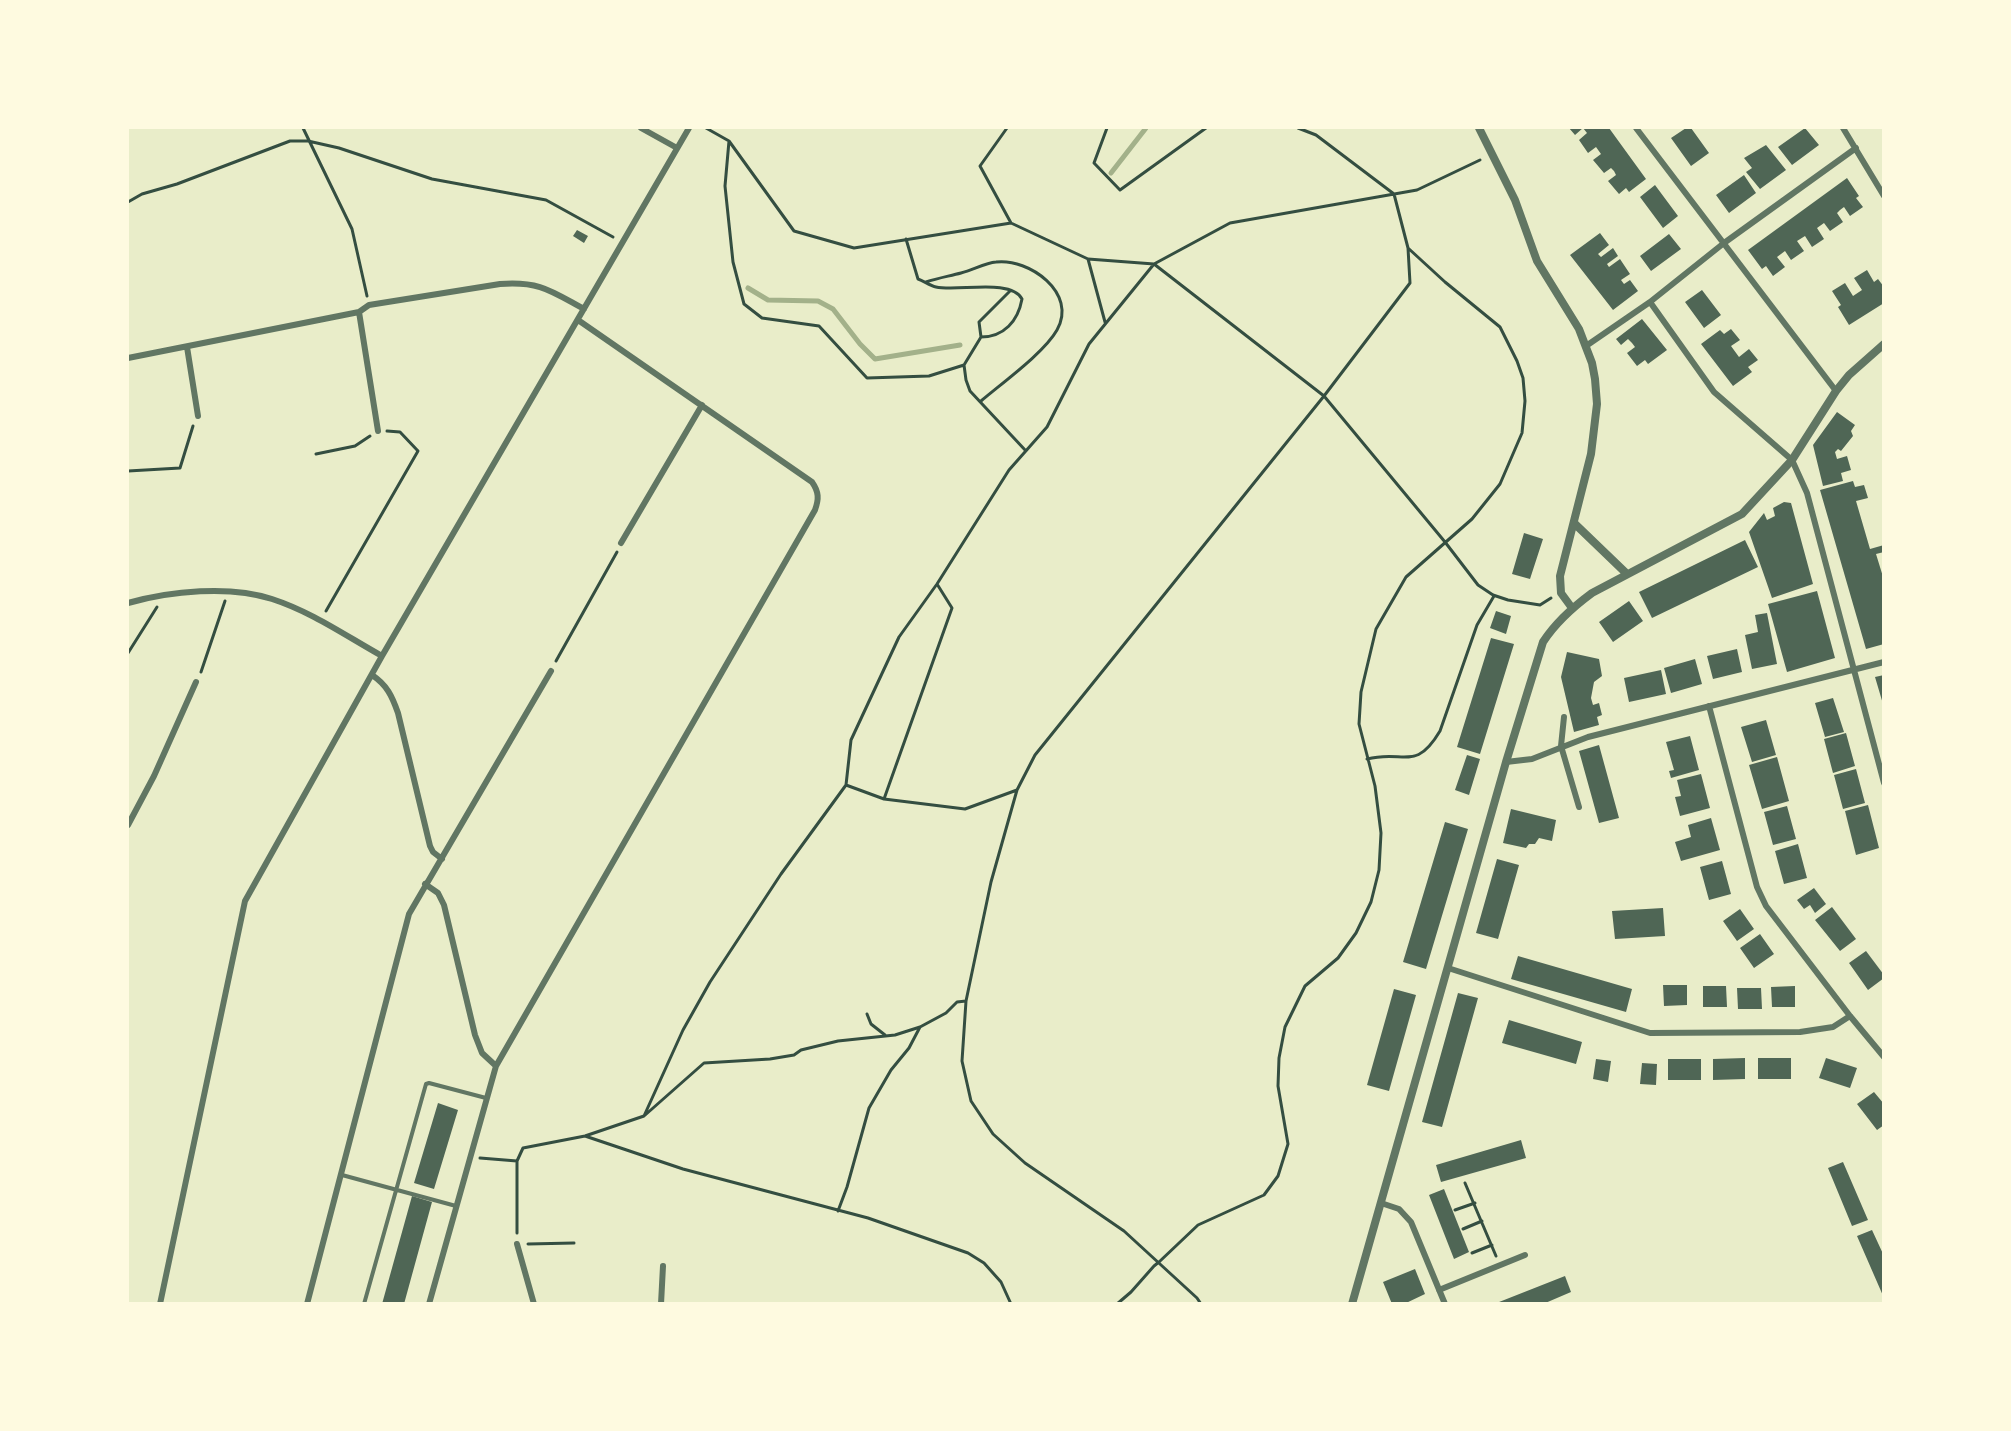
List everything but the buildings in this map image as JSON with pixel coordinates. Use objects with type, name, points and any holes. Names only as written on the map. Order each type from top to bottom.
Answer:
[{"type":"street","points":[[641,128],[677,148]]},
{"type":"street","points":[[160,1304],[245,901],[382,656],[689,128]]},
{"type":"street","points":[[1481,128],[1515,200],[1537,261],[1579,329],[1595,379],[1597,404],[1591,454],[1560,576],[1561,592],[1572,608]]},
{"type":"street","points":[[1636,128],[1836,392]]},
{"type":"street","points":[[1843,128],[1884,196]]},
{"type":"street","points":[[1586,346],[1650,302],[1724,243],[1856,147]]},
{"type":"street","points":[[128,358],[359,312],[369,305],[500,284],[521,282],[543,286],[584,309]]},
{"type":"street","points":[[1650,302],[1714,392],[1792,460],[1808,493],[1884,783]]},
{"type":"street","points":[[359,312],[378,431]]},
{"type":"street","points":[[429,1304],[496,1066],[815,510],[818,500],[817,489],[812,482],[578,320]]},
{"type":"street","points":[[1352,1304],[1506,762],[1543,642],[1572,608],[1592,593],[1742,514],[1792,460],[1849,375],[1884,344]]},
{"type":"street","points":[[187,347],[198,416]]},
{"type":"street","points":[[621,543],[702,405]]},
{"type":"street","points":[[1574,523],[1628,574]]},
{"type":"street","points":[[128,603],[191,592],[228,592],[270,598],[305,612],[382,656]]},
{"type":"street","points":[[1506,762],[1532,759],[1588,737],[1884,662]]},
{"type":"street","points":[[307,1304],[409,914],[551,671]]},
{"type":"street","points":[[372,675],[386,686],[398,713],[430,846],[433,852],[442,859]]},
{"type":"street","points":[[128,825],[154,776],[196,682]]},
{"type":"street","points":[[1709,706],[1757,887],[1766,906],[1884,1057]]},
{"type":"street","points":[[1564,717],[1562,746],[1580,807]]},
{"type":"street","points":[[425,884],[435,890],[444,905],[475,1035],[482,1053],[496,1066]]},
{"type":"street","points":[[1448,968],[1650,1033],[1800,1032],[1833,1027],[1850,1016]]},
{"type":"street","points":[[1381,1203],[1400,1209],[1411,1222],[1445,1304]]},
{"type":"street","points":[[517,1244],[534,1304]]},
{"type":"street","points":[[1439,1290],[1525,1256]]},
{"type":"street","points":[[661,1304],[663,1266]]},
{"type":"lane","points":[[364,1304],[426,1084],[486,1098]]},
{"type":"lane","points":[[342,1175],[456,1206]]},
{"type":"path","points":[[303,128],[352,229],[369,305]]},
{"type":"path","points":[[706,128],[729,141],[794,231],[854,248],[1011,223],[1088,259],[1154,264],[1324,396],[1478,585],[1494,596],[1539,605],[1561,592]]},
{"type":"path","points":[[1007,128],[980,166],[1011,223]]},
{"type":"path","points":[[1107,128],[1094,164],[1120,190],[1206,128]]},
{"type":"path","points":[[1202,1304],[1124,1231],[1025,1162],[993,1134],[971,1101],[962,1061],[966,1001],[991,882],[1017,790],[1035,755],[1324,396],[1410,283],[1408,249],[1394,194],[1316,135],[1298,128]]},
{"type":"path","points":[[128,202],[142,194],[177,184],[290,141],[308,141],[339,148],[432,179],[546,200],[623,242]]},
{"type":"path","points":[[729,141],[725,186],[733,262],[744,304],[762,318],[819,326],[867,378],[929,376],[964,365]]},
{"type":"path","points":[[644,1116],[683,1030],[710,982],[781,874],[846,785],[851,740],[899,637],[937,584],[1009,470],[1047,427],[1089,344],[1154,264],[1230,223],[1417,190],[1493,153]]},
{"type":"path","points":[[906,239],[918,279],[935,287],[1001,287],[1015,292],[1022,299],[1018,314],[1006,330],[990,337],[981,337]]},
{"type":"path","points":[[1118,1304],[1198,1225],[1264,1195],[1278,1176],[1288,1144],[1278,1086],[1279,1058],[1285,1027],[1305,986],[1338,958],[1356,933],[1371,902],[1379,870],[1381,833],[1375,786],[1359,724],[1361,692],[1376,629],[1407,577],[1472,519],[1500,484],[1523,426],[1525,401],[1523,378],[1500,327],[1408,249]]},
{"type":"path","points":[[1088,259],[1105,322]]},
{"type":"path","points":[[926,282],[997,261],[1019,265],[1039,274],[1055,288],[1061,301],[1062,314],[1059,327],[1047,344],[981,401]]},
{"type":"path","points":[[1010,291],[989,309],[979,322],[981,337],[964,365],[970,391],[1026,451]]},
{"type":"path","points":[[128,471],[180,468],[198,416]]},
{"type":"path","points":[[316,454],[355,446],[378,431],[400,432],[418,451],[320,621]]},
{"type":"path","points":[[551,671],[621,543]]},
{"type":"path","points":[[884,799],[952,608],[937,584]]},
{"type":"path","points":[[196,682],[228,592]]},
{"type":"path","points":[[128,653],[165,595]]},
{"type":"path","points":[[1367,759],[1378,756],[1422,755],[1431,746],[1440,731],[1477,626],[1494,596]]},
{"type":"path","points":[[846,785],[884,799],[965,809],[1017,790]]},
{"type":"path","points":[[574,1243],[517,1244],[518,1161],[523,1148],[585,1136],[644,1116],[704,1063],[770,1059],[794,1055],[801,1050],[838,1041],[886,1036],[920,1027],[946,1012],[957,1002],[966,1001]]},
{"type":"path","points":[[867,1014],[871,1024],[886,1036]]},
{"type":"path","points":[[838,1211],[869,1108],[891,1070],[909,1048],[920,1027]]},
{"type":"path","points":[[585,1136],[683,1169],[868,1218],[968,1253],[984,1263],[1001,1282],[1011,1304]]},
{"type":"path","points":[[469,1157],[518,1161]]},
{"type":"path","points":[[1465,1183],[1500,1266]]},
{"type":"path","points":[[1455,1210],[1475,1203]]},
{"type":"path","points":[[1463,1229],[1482,1221]]},
{"type":"path","points":[[1472,1253],[1492,1245]]},
{"type":"waterway","points":[[1111,173],[1146,128]]},
{"type":"waterway","points":[[748,288],[768,300],[818,301],[833,309],[860,344],[875,359],[960,345]]}]
